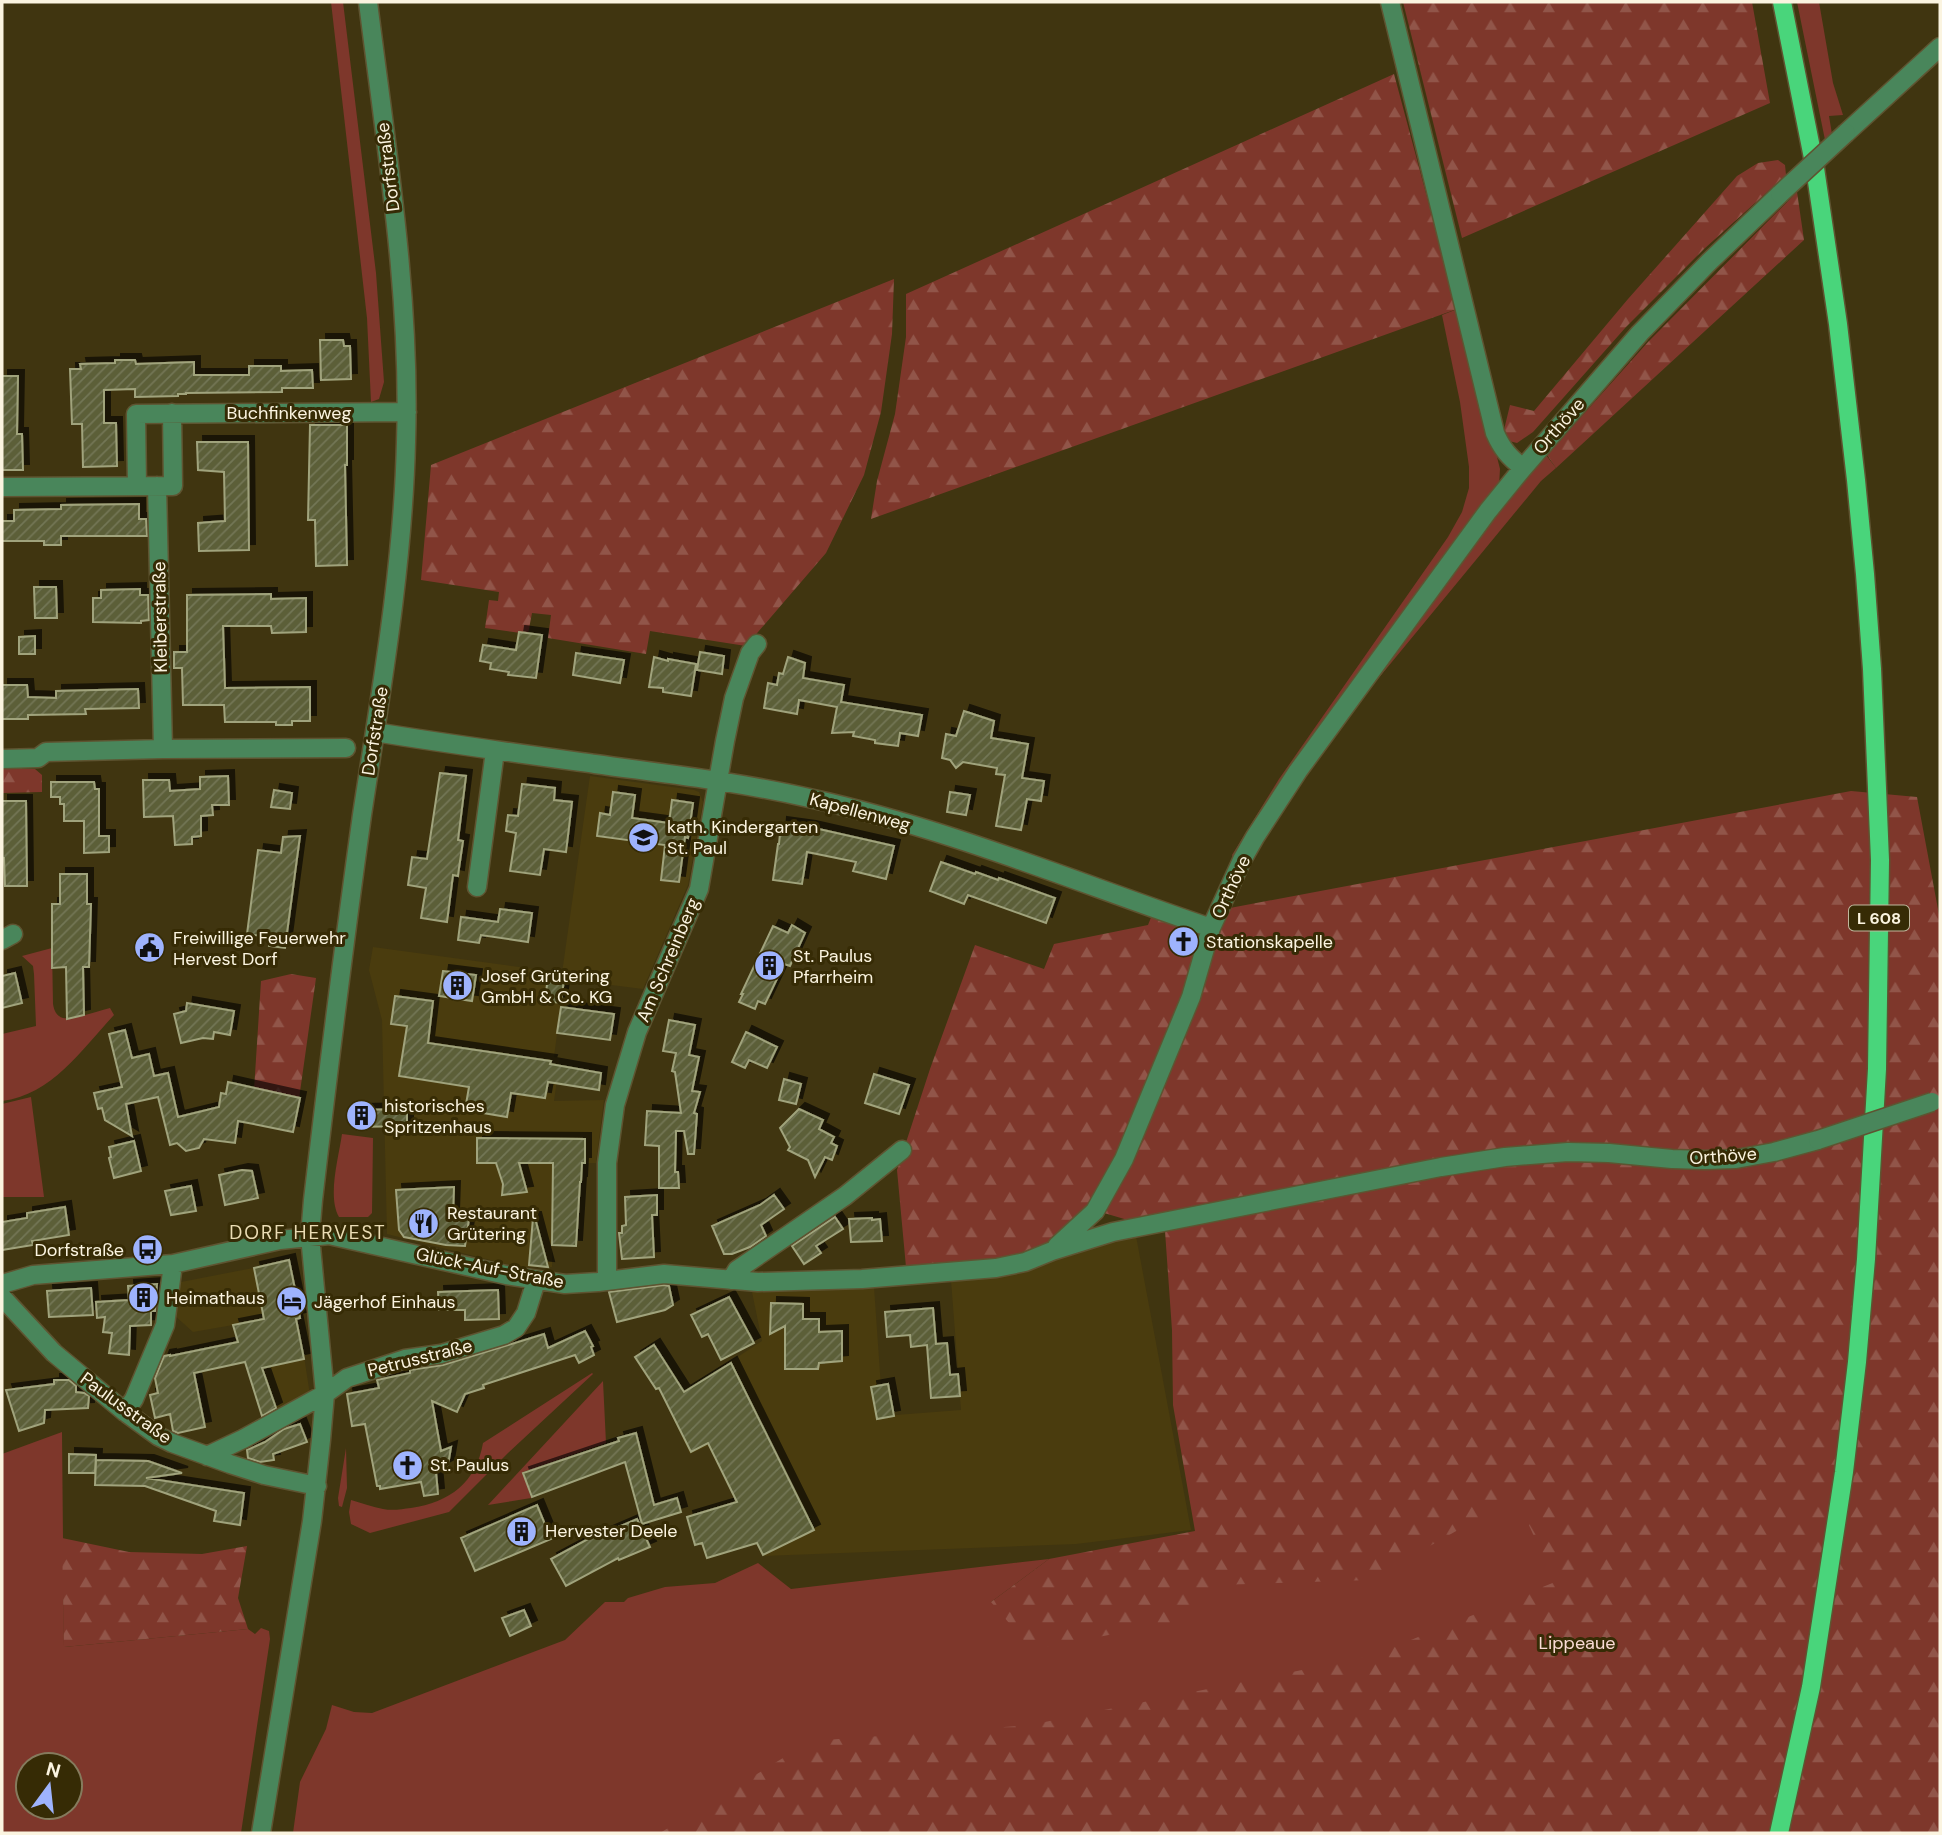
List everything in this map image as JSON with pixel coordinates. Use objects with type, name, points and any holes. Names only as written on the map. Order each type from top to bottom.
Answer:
[{"type":"main road","name":"L 608","points":[[1779,1833],[1811,1687],[1844,1472],[1857,1362],[1870,1209],[1877,1069],[1880,860],[1866,574],[1855,467],[1838,324],[1815,168],[1782,2]]},
{"type":"street","name":"Dorfstraße","points":[[261,1833],[317,1486],[325,1394],[310,1236],[341,965],[388,648],[403,523],[407,412],[405,333],[368,2]]},
{"type":"street","points":[[1390,2],[1495,433],[1508,456],[1522,468]]},
{"type":"street","name":"Orthöve","points":[[1052,1251],[1095,1211],[1124,1159],[1191,997],[1211,928],[1255,837],[1298,771],[1488,511],[1640,333],[1709,262],[1940,47]]},
{"type":"street","name":"Buchfinkenweg","points":[[137,486],[136,414],[407,412]]},
{"type":"street","points":[[2,487],[173,486],[172,413]]},
{"type":"street","name":"Kleiberstraße","points":[[157,486],[163,749]]},
{"type":"street","name":"Am Schreinberg","points":[[607,1280],[607,1163],[615,1105],[637,1032],[699,890],[734,698],[750,653],[757,644]]},
{"type":"street","name":"Kapellenweg","points":[[375,733],[718,781],[808,797],[868,812],[968,843],[1211,928]]},
{"type":"street","points":[[2,759],[38,758],[46,752],[346,748]]},
{"type":"street","points":[[477,887],[495,751]]},
{"type":"street","name":"Orthöve","points":[[1052,1251],[1127,1229],[1504,1157],[1568,1152],[1693,1160],[1737,1159],[1818,1140],[1936,1101]]},
{"type":"street","points":[[731,1280],[737,1270],[845,1196],[902,1150]]},
{"type":"street","name":"Glück-Auf-Straße","points":[[2,1284],[33,1275],[173,1264],[280,1240],[329,1235],[536,1281],[565,1284],[664,1274],[758,1282],[862,1279],[996,1268],[1025,1262],[1052,1251]]},
{"type":"street","points":[[125,1412],[134,1399],[165,1325],[173,1264]]},
{"type":"street","name":"Petrusstraße","points":[[207,1456],[325,1394],[347,1378],[382,1365],[441,1354],[504,1335],[516,1328],[526,1314],[536,1281]]},
{"type":"street","name":"Paulusstraße","points":[[2,1297],[54,1353],[158,1436],[264,1475],[317,1486]]},
{"type":"shaded area","points":[[590,776],[694,790],[699,792],[703,802],[688,885],[643,989],[564,979],[554,1057],[560,1058],[554,1101],[604,1100],[596,1163],[553,1163],[552,1267],[518,1267],[387,1234],[382,1020],[369,970],[373,947],[562,973]]},
{"type":"shaded area","points":[[1136,1236],[1191,1530],[1076,1544],[763,1556],[708,1446],[690,1454],[666,1404],[762,1341],[751,1287],[874,1287],[883,1416],[961,1410],[951,1280],[1011,1274]]},
{"type":"shaded area","points":[[284,1262],[290,1266],[310,1395],[264,1422],[233,1325],[193,1332],[173,1314],[181,1282]]},
{"type":"green space","points":[[331,2],[343,2],[376,273],[384,382],[379,399],[371,402],[367,318]]},
{"type":"green space","points":[[1403,2],[1752,2],[1770,103],[1462,238]]},
{"type":"green space","points":[[1797,2],[1819,2],[1833,83],[1843,115],[1829,116],[1832,134],[1825,140]]},
{"type":"green space","points":[[1394,74],[1457,309],[871,519],[877,481],[895,414],[906,337],[906,294]]},
{"type":"green space","points":[[1778,160],[1785,165],[1786,175],[1704,249],[1626,327],[1533,432],[1517,443],[1509,441],[1503,434],[1510,405],[1534,411],[1737,176],[1758,163]]},
{"type":"green space","points":[[1797,192],[1804,240],[1556,468],[1547,455],[1648,342]]},
{"type":"green space","points":[[894,279],[892,334],[881,412],[864,475],[826,553],[746,646],[650,631],[646,654],[548,638],[551,615],[532,613],[528,634],[485,628],[489,600],[498,601],[499,592],[421,580],[431,465]]},
{"type":"green space","points":[[1460,308],[1500,469],[1499,485],[1235,863],[1232,855],[1279,779],[1448,537],[1462,512],[1469,488],[1469,467],[1460,402],[1442,315]]},
{"type":"green space","points":[[1543,451],[1556,468],[1541,481],[1368,691],[1271,827],[1316,755]]},
{"type":"green space","points":[[2,769],[35,769],[42,775],[42,792],[2,793]]},
{"type":"green space","points":[[1851,791],[1917,797],[1940,920],[1940,1833],[660,1833],[811,1741],[1030,1725],[1371,1656],[1555,1582],[1516,1497],[1370,1580],[1217,1585],[1185,1620],[1032,1650],[991,1602],[1049,1559],[1195,1531],[1173,1405],[1172,1330],[1165,1231],[1104,1213],[1132,1161],[1230,908]]},
{"type":"green space","points":[[1152,915],[1198,931],[1200,935],[1185,994],[1119,1157],[1088,1207],[1048,1243],[1006,1258],[906,1267],[897,1170],[975,945],[1044,969],[1054,944],[1148,925]]},
{"type":"green space","points":[[52,948],[53,1004],[57,1014],[63,1018],[73,1018],[110,1008],[114,1015],[78,1056],[51,1080],[20,1097],[2,1101],[2,1034],[36,1026],[33,966],[22,956]]},
{"type":"green space","points":[[291,974],[316,978],[299,1099],[254,1090],[261,981]]},
{"type":"green space","points":[[31,1097],[44,1197],[2,1197],[2,1104]]},
{"type":"green space","points":[[342,1134],[373,1138],[372,1213],[368,1217],[339,1217],[336,1209],[334,1188]]},
{"type":"green space","points":[[592,1373],[449,1512],[370,1533],[351,1524],[351,1500],[394,1510],[425,1505],[449,1495],[467,1480],[483,1443]]},
{"type":"green space","points":[[603,1381],[606,1443],[523,1472],[531,1498],[488,1505]]},
{"type":"green space","points":[[62,1432],[64,1647],[248,1629],[255,1634],[261,1628],[269,1631],[241,1833],[2,1833],[2,1454]]},
{"type":"green space","points":[[346,1448],[347,1488],[342,1507],[339,1506],[338,1498]]},
{"type":"green space","name":"Lippeaue","points":[[1520,1460],[1730,1833],[293,1833],[300,1782],[326,1729],[332,1705],[354,1712],[372,1713],[565,1640],[605,1602],[624,1602],[628,1598],[665,1587],[715,1583],[758,1563],[791,1589],[1049,1559],[991,1602]]},
{"type":"green space","points":[[62,1538],[129,1552],[202,1554],[247,1546],[238,1598],[248,1629],[64,1647]]},
{"type":"building","points":[[320,340],[343,340],[344,346],[350,346],[351,379],[321,380]]},
{"type":"building","points":[[115,360],[135,360],[136,364],[194,362],[194,375],[249,375],[249,366],[281,366],[281,371],[312,370],[313,388],[282,388],[282,392],[186,393],[178,396],[135,397],[135,389],[104,390],[104,423],[116,423],[117,466],[83,467],[82,424],[72,424],[70,369],[81,369],[80,364],[115,363]]},
{"type":"building","points":[[2,376],[18,376],[17,434],[22,434],[23,470],[2,470]]},
{"type":"building","points":[[310,425],[347,425],[347,565],[316,566],[315,520],[308,520]]},
{"type":"building","points":[[197,442],[248,442],[249,550],[199,551],[198,523],[225,521],[224,472],[198,470]]},
{"type":"building","points":[[139,504],[139,519],[146,519],[147,536],[61,536],[61,545],[44,545],[44,541],[2,541],[2,521],[14,521],[14,510],[61,509],[61,505]]},
{"type":"building","points":[[34,587],[56,587],[57,618],[35,618]]},
{"type":"building","points":[[140,589],[140,595],[148,595],[149,620],[141,623],[93,622],[93,598],[101,598],[101,590]]},
{"type":"building","points":[[271,594],[271,599],[306,598],[306,632],[272,633],[271,626],[223,626],[225,688],[310,687],[310,721],[292,721],[292,725],[276,725],[276,722],[225,722],[224,705],[183,705],[182,668],[174,668],[174,652],[187,652],[187,595]]},
{"type":"building","points":[[519,632],[542,635],[536,678],[508,675],[509,672],[490,669],[491,663],[480,661],[483,645],[516,650]]},
{"type":"building","points":[[35,636],[35,654],[19,654],[19,637]]},
{"type":"building","points":[[700,652],[724,656],[722,674],[697,670]]},
{"type":"building","points":[[576,653],[624,660],[620,683],[573,675]]},
{"type":"building","points":[[654,657],[696,664],[691,696],[649,687]]},
{"type":"building","points":[[788,657],[805,663],[803,678],[844,685],[841,702],[922,715],[918,736],[900,733],[898,746],[875,743],[875,740],[853,736],[854,732],[832,733],[837,707],[799,700],[797,714],[764,708],[768,683],[777,685],[779,673],[783,674]]},
{"type":"building","points":[[2,685],[27,685],[28,697],[56,698],[56,691],[138,689],[139,708],[85,709],[86,714],[28,715],[28,719],[2,719]]},
{"type":"building","points":[[964,711],[994,721],[991,738],[1028,744],[1022,778],[1044,781],[1041,801],[1027,799],[1021,830],[996,826],[1005,775],[996,774],[997,768],[963,762],[956,768],[950,760],[942,758],[946,734],[956,736]]},
{"type":"building","points":[[440,773],[466,776],[458,840],[463,841],[458,876],[453,875],[447,922],[421,918],[426,888],[408,885],[412,857],[427,859]]},
{"type":"building","points":[[228,776],[229,805],[212,805],[213,815],[201,816],[201,836],[192,837],[192,844],[175,845],[173,816],[144,817],[143,780],[169,780],[170,791],[200,789],[200,777]]},
{"type":"building","points":[[51,782],[94,782],[95,789],[99,789],[99,836],[109,836],[109,852],[84,853],[84,821],[64,821],[64,804],[60,804],[60,797],[51,797]]},
{"type":"building","points":[[522,784],[555,788],[554,800],[572,802],[566,852],[544,849],[540,875],[510,871],[516,833],[506,831],[508,815],[518,816]]},
{"type":"building","points":[[274,790],[292,793],[290,809],[271,807]]},
{"type":"building","name":"kath. Kindergarten St. Paul","points":[[613,792],[635,795],[632,818],[669,823],[672,800],[693,803],[679,882],[661,880],[665,845],[597,836],[600,813],[610,815]]},
{"type":"building","points":[[950,792],[970,795],[966,815],[947,812]]},
{"type":"building","points":[[2,801],[26,801],[27,886],[5,886]]},
{"type":"building","points":[[781,823],[894,846],[886,879],[853,871],[856,862],[807,852],[802,884],[773,880]]},
{"type":"building","points":[[300,836],[285,948],[269,946],[270,937],[247,934],[258,850],[281,853],[283,837]]},
{"type":"building","points":[[941,862],[975,874],[976,872],[998,880],[999,878],[1055,898],[1046,923],[968,895],[964,904],[930,891]]},
{"type":"building","points":[[60,874],[87,874],[87,904],[91,904],[89,967],[83,967],[84,1015],[67,1019],[66,967],[52,968],[52,904],[60,904]]},
{"type":"building","points":[[500,909],[532,913],[528,942],[481,935],[479,943],[458,940],[461,917],[498,922]]},
{"type":"building","name":"St. Paulus Pfarrheim","points":[[792,925],[805,933],[790,966],[784,964],[765,1004],[758,1001],[755,1009],[739,1002],[773,926],[788,933]]},
{"type":"building","name":"Josef Grütering GmbH & Co. KG","points":[[443,971],[476,975],[472,1001],[439,996]]},
{"type":"building","points":[[15,973],[22,1003],[2,1008],[2,976]]},
{"type":"building","points":[[548,976],[564,979],[561,1003],[545,1001]]},
{"type":"building","points":[[395,996],[433,1001],[428,1043],[551,1061],[550,1064],[601,1073],[599,1090],[548,1082],[545,1098],[511,1093],[507,1117],[465,1110],[469,1087],[399,1076],[407,1026],[391,1024]]},
{"type":"building","points":[[187,1003],[234,1011],[230,1035],[214,1032],[213,1039],[203,1038],[181,1043],[174,1014],[186,1011]]},
{"type":"building","points":[[561,1007],[614,1014],[610,1040],[557,1033]]},
{"type":"building","points":[[669,1020],[695,1025],[689,1055],[699,1057],[692,1091],[700,1092],[694,1113],[697,1114],[694,1154],[688,1154],[684,1131],[676,1131],[675,1172],[678,1172],[679,1188],[659,1188],[659,1146],[645,1145],[647,1111],[681,1113],[675,1072],[672,1071],[676,1053],[663,1051]]},
{"type":"building","points":[[125,1030],[132,1058],[149,1054],[154,1076],[168,1073],[178,1117],[219,1107],[221,1093],[226,1094],[228,1082],[300,1098],[293,1132],[238,1121],[235,1143],[204,1139],[199,1148],[186,1151],[177,1143],[170,1145],[158,1097],[126,1104],[132,1136],[105,1120],[102,1108],[98,1109],[94,1093],[122,1087],[109,1034]]},
{"type":"building","points":[[746,1032],[777,1047],[767,1068],[749,1060],[745,1068],[732,1062]]},
{"type":"building","points":[[874,1074],[909,1085],[899,1114],[865,1103]]},
{"type":"building","points":[[784,1079],[801,1084],[796,1104],[779,1100]]},
{"type":"building","points":[[407,1109],[407,1126],[356,1127],[356,1110]]},
{"type":"building","points":[[799,1109],[823,1120],[819,1129],[834,1137],[831,1143],[837,1146],[832,1160],[825,1157],[815,1177],[808,1160],[788,1150],[790,1147],[780,1128]]},
{"type":"building","points":[[477,1138],[585,1139],[576,1246],[552,1245],[553,1163],[519,1163],[527,1192],[502,1195],[503,1184],[496,1163],[477,1163]]},
{"type":"building","points":[[134,1141],[141,1171],[114,1178],[109,1147]]},
{"type":"building","points":[[242,1170],[252,1171],[258,1198],[225,1205],[219,1175]]},
{"type":"building","points":[[191,1186],[196,1211],[171,1215],[165,1191]]},
{"type":"building","points":[[454,1187],[453,1216],[469,1219],[465,1246],[404,1237],[399,1230],[396,1190]]},
{"type":"building","points":[[657,1195],[657,1215],[652,1215],[654,1257],[622,1259],[619,1233],[622,1233],[622,1226],[626,1225],[625,1197]]},
{"type":"building","points":[[774,1195],[784,1209],[761,1225],[766,1236],[750,1247],[724,1254],[712,1226],[760,1205]]},
{"type":"building","points":[[65,1207],[69,1235],[32,1241],[33,1245],[2,1250],[2,1222],[27,1218],[27,1213]]},
{"type":"building","points":[[835,1217],[843,1229],[816,1246],[821,1253],[804,1264],[792,1246]]},
{"type":"building","points":[[535,1218],[548,1267],[529,1265]]},
{"type":"building","points":[[849,1219],[880,1219],[882,1241],[851,1242]]},
{"type":"building","points":[[289,1260],[300,1318],[296,1319],[304,1359],[262,1368],[276,1408],[262,1416],[245,1362],[194,1373],[205,1427],[178,1433],[173,1431],[170,1414],[155,1418],[150,1395],[158,1393],[155,1378],[164,1356],[238,1342],[233,1325],[264,1319],[254,1268]]},
{"type":"building","points":[[157,1284],[151,1325],[130,1326],[129,1355],[109,1353],[112,1333],[103,1332],[105,1317],[97,1318],[96,1302],[129,1300],[128,1286]]},
{"type":"building","points":[[669,1286],[673,1305],[665,1310],[617,1322],[609,1292]]},
{"type":"building","points":[[91,1288],[93,1315],[49,1317],[47,1291]]},
{"type":"building","points":[[498,1290],[499,1319],[465,1320],[465,1310],[439,1310],[438,1292]]},
{"type":"building","points":[[729,1297],[754,1343],[721,1360],[708,1334],[702,1337],[691,1315]]},
{"type":"building","points":[[771,1303],[803,1304],[803,1319],[819,1319],[819,1332],[842,1331],[842,1361],[819,1363],[818,1369],[785,1369],[785,1326],[770,1334]]},
{"type":"building","points":[[933,1308],[936,1344],[947,1343],[950,1375],[958,1374],[960,1396],[931,1398],[927,1345],[911,1347],[910,1335],[887,1337],[885,1312]]},
{"type":"building","points":[[585,1331],[593,1346],[594,1355],[579,1363],[575,1355],[483,1385],[484,1388],[465,1394],[457,1412],[432,1401],[441,1451],[451,1447],[448,1465],[436,1472],[438,1494],[424,1496],[421,1482],[380,1489],[380,1486],[377,1486],[365,1424],[352,1426],[347,1394],[379,1388],[377,1380],[410,1373],[410,1370],[443,1365],[544,1334],[548,1348]]},
{"type":"building","points":[[654,1345],[684,1392],[731,1363],[814,1530],[763,1555],[757,1543],[707,1558],[702,1543],[695,1545],[687,1517],[737,1502],[708,1443],[691,1452],[659,1388],[656,1389],[635,1357]]},
{"type":"building","points":[[54,1380],[69,1380],[76,1386],[76,1392],[89,1396],[88,1408],[45,1410],[44,1423],[19,1431],[6,1390],[54,1384]]},
{"type":"building","points":[[888,1384],[894,1416],[877,1419],[871,1387]]},
{"type":"building","points":[[300,1424],[307,1442],[273,1454],[274,1460],[260,1462],[248,1458],[247,1450],[284,1429]]},
{"type":"building","points":[[636,1433],[654,1505],[677,1498],[681,1512],[642,1524],[625,1462],[532,1497],[523,1473]]},
{"type":"building","points":[[69,1454],[96,1455],[95,1473],[69,1473]]},
{"type":"building","points":[[96,1460],[148,1461],[182,1473],[146,1478],[244,1493],[240,1525],[214,1521],[216,1511],[145,1486],[95,1485]]},
{"type":"building","points":[[537,1505],[551,1539],[475,1571],[461,1538]]},
{"type":"building","points":[[637,1519],[650,1547],[619,1560],[618,1558],[566,1586],[551,1559],[601,1532],[602,1534]]},
{"type":"building","points":[[524,1610],[531,1626],[510,1636],[502,1618]]},
{"type":"place","name":"kath. Kindergarten St. Paul","points":[[644,837]]},
{"type":"place","name":"Stationskapelle","points":[[1183,942]]},
{"type":"place","name":"Freiwillige Feuerwehr Hervest Dorf","points":[[150,948]]},
{"type":"place","name":"St. Paulus Pfarrheim","points":[[770,966]]},
{"type":"place","name":"Josef Grütering GmbH & Co. KG","points":[[458,986]]},
{"type":"place","name":"historisches Spritzenhaus","points":[[361,1116]]},
{"type":"place","name":"Restaurant Grütering","points":[[424,1223]]},
{"type":"place","name":"Dorfstraße","points":[[147,1250]]},
{"type":"place","name":"Heimathaus","points":[[143,1298]]},
{"type":"place","name":"Jägerhof Einhaus","points":[[291,1302]]},
{"type":"place","name":"St. Paulus","points":[[407,1465]]},
{"type":"place","name":"Hervester Deele","points":[[522,1531]]},
{"type":"district","name":"DORF HERVEST","points":[[308,1232]]}]
